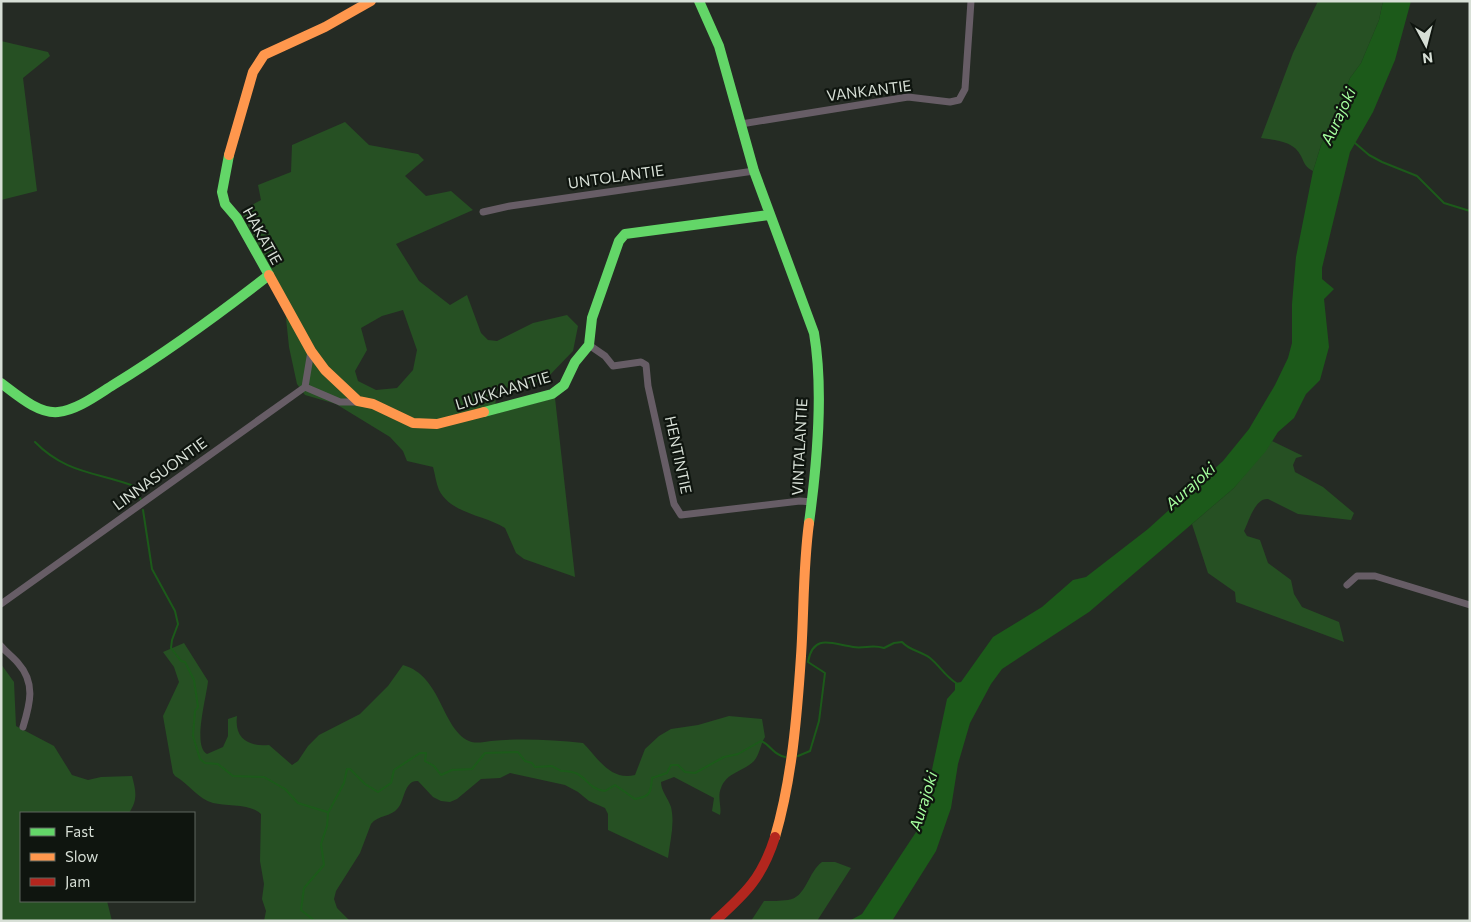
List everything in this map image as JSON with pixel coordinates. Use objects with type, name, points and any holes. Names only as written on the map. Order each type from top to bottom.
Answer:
[{"type":"street","name":"HAKATIE","points":[[1,382],[47,410],[59,412],[71,410],[132,374],[269,275],[245,231],[225,204],[222,192],[231,142],[254,72],[264,55],[325,28],[371,1]]},
{"type":"street","name":"VINTALANTIE","points":[[699,1],[719,46],[754,171],[814,333],[818,357],[816,473],[804,558],[801,656],[796,723],[776,834],[768,860],[760,876],[749,890],[715,921]]},
{"type":"street","name":"VANKANTIE","points":[[741,124],[908,97],[950,102],[960,100],[965,89],[971,1]]},
{"type":"street","name":"UNTOLANTIE","points":[[483,212],[510,206],[754,171]]},
{"type":"street","points":[[589,345],[592,318],[619,241],[625,234],[635,231],[769,215]]},
{"type":"street","name":"LIUKKAANTIE","points":[[269,275],[311,351],[344,389],[363,402],[373,404],[413,422],[450,423],[557,392],[564,385],[575,362],[589,345]]},
{"type":"street","name":"HENTINTIE","points":[[589,345],[605,356],[614,366],[641,362],[646,365],[648,386],[674,504],[681,516],[800,501],[812,502]]},
{"type":"street","points":[[311,351],[305,387],[340,402],[363,402]]},
{"type":"street","name":"LINNASUONTIE","points":[[1,604],[305,387]]},
{"type":"street","points":[[1347,585],[1357,576],[1375,576],[1470,605]]},
{"type":"street","points":[[1,646],[19,664],[30,683],[31,700],[23,728]]},
{"type":"shaded area","points":[[1318,1],[1383,1],[1379,20],[1361,63],[1350,78],[1321,145],[1313,171],[1307,167],[1294,147],[1284,142],[1261,138],[1293,53]]},
{"type":"shaded area","points":[[1,41],[48,52],[50,56],[23,78],[37,191],[1,200]]},
{"type":"shaded area","points":[[345,122],[369,145],[418,154],[424,160],[405,176],[426,196],[451,191],[473,210],[396,244],[419,281],[450,305],[467,295],[481,333],[488,340],[497,341],[533,323],[567,315],[578,326],[573,351],[545,380],[496,391],[495,414],[555,398],[575,577],[524,559],[516,553],[505,528],[460,509],[444,498],[439,490],[433,467],[407,461],[403,451],[390,437],[336,404],[305,395],[297,384],[289,347],[284,299],[241,211],[261,200],[258,185],[291,172],[292,145]],"holes":[[[403,310],[417,350],[413,370],[397,388],[376,390],[358,381],[355,371],[367,350],[361,328],[382,316]]]},
{"type":"shaded area","points":[[1272,441],[1303,456],[1296,458],[1293,465],[1295,472],[1323,487],[1354,513],[1351,520],[1298,514],[1268,499],[1259,502],[1256,506],[1244,531],[1247,536],[1260,540],[1268,563],[1291,580],[1294,594],[1302,607],[1339,622],[1344,642],[1236,602],[1235,592],[1208,573],[1192,524],[1234,488]]},
{"type":"shaded area","points":[[184,643],[208,681],[200,732],[203,749],[207,754],[223,747],[228,736],[228,719],[237,716],[238,731],[244,740],[255,745],[269,745],[292,765],[298,761],[308,746],[319,735],[360,714],[388,686],[403,665],[416,671],[426,680],[434,690],[452,725],[469,741],[477,743],[503,740],[549,740],[583,743],[605,767],[618,775],[635,775],[645,749],[659,736],[671,729],[698,725],[729,716],[762,719],[765,737],[754,761],[731,775],[721,788],[719,795],[720,815],[712,811],[714,798],[674,777],[661,782],[672,813],[672,832],[668,858],[608,830],[608,814],[605,808],[589,801],[565,785],[510,773],[500,778],[481,779],[457,799],[450,802],[441,801],[433,797],[418,781],[413,782],[407,787],[400,805],[395,811],[377,819],[371,824],[360,853],[336,891],[334,899],[337,908],[350,921],[264,921],[266,911],[262,899],[264,884],[260,861],[261,814],[252,808],[208,801],[198,795],[173,773],[163,716],[179,682],[174,667],[163,652]]},
{"type":"shaded area","points":[[1,664],[14,682],[16,726],[54,746],[72,775],[88,780],[101,777],[132,776],[135,795],[134,804],[130,812],[20,812],[20,902],[107,902],[112,921],[1,921]]},
{"type":"shaded area","points":[[822,862],[835,862],[851,868],[817,921],[751,921],[764,901],[788,900],[799,895],[817,866]]},
{"type":"water","name":"Aurajoki","points":[[1383,1],[1411,1],[1395,60],[1373,112],[1350,152],[1322,268],[1322,279],[1334,289],[1324,299],[1329,347],[1320,380],[1306,394],[1294,418],[1278,432],[1266,451],[1234,488],[1089,612],[1002,669],[991,684],[970,723],[958,764],[951,808],[936,851],[892,921],[842,921],[851,920],[862,914],[920,826],[947,699],[955,690],[955,683],[961,682],[993,637],[1042,607],[1073,580],[1086,577],[1148,529],[1223,461],[1249,429],[1275,385],[1288,358],[1292,343],[1292,304],[1296,257],[1313,171],[1321,145],[1350,78],[1361,63],[1379,20]]},
{"type":"waterway","points":[[1355,143],[1369,155],[1382,162],[1417,176],[1444,203],[1470,211]]},
{"type":"waterway","points":[[35,442],[46,452],[69,466],[134,486],[141,500]]},
{"type":"waterway","points":[[143,510],[152,569],[175,611],[178,624],[171,648],[181,661],[185,662],[194,680],[198,707],[195,711],[193,736],[200,759],[205,763],[218,764],[233,776],[264,777],[285,789],[298,803],[327,812]]},
{"type":"waterway","points":[[798,756],[810,751],[819,721],[825,673],[808,662],[814,647],[819,644],[824,642],[857,647],[875,646],[884,648],[894,643],[902,642],[930,658],[956,683]]},
{"type":"waterway","points":[[315,921],[301,910],[304,888],[324,865],[321,844],[327,826],[328,813],[344,783],[347,769],[350,769],[365,784],[378,792],[391,783],[394,770],[420,753],[426,753],[425,761],[434,766],[441,775],[452,770],[472,769],[485,753],[518,752],[525,761],[532,763],[535,767],[552,766],[561,771],[576,773],[593,786],[605,791],[615,785],[635,799],[647,795],[652,778],[667,773],[671,765],[678,765],[685,772],[695,773],[724,757],[738,754],[761,741],[785,757]]},
{"type":"traffic: fast","points":[[699,1],[719,46],[754,171],[814,333],[819,379],[819,403],[817,453],[809,523]]},
{"type":"traffic: fast","points":[[1,383],[35,407],[50,412],[65,411],[80,405],[173,346],[269,275],[237,218],[225,204],[222,192],[229,155]]},
{"type":"traffic: fast","points":[[484,412],[552,394],[564,385],[575,362],[589,345],[592,318],[619,241],[625,234],[769,215]]},
{"type":"traffic: slow","points":[[229,155],[253,72],[264,55],[325,27],[371,1]]},
{"type":"traffic: slow","points":[[269,275],[311,351],[325,370],[358,401],[373,404],[413,423],[437,424],[484,412]]},
{"type":"traffic: slow","points":[[775,837],[786,793],[795,724],[809,523]]},
{"type":"traffic: jam","points":[[715,921],[752,884],[770,851],[775,837]]}]
